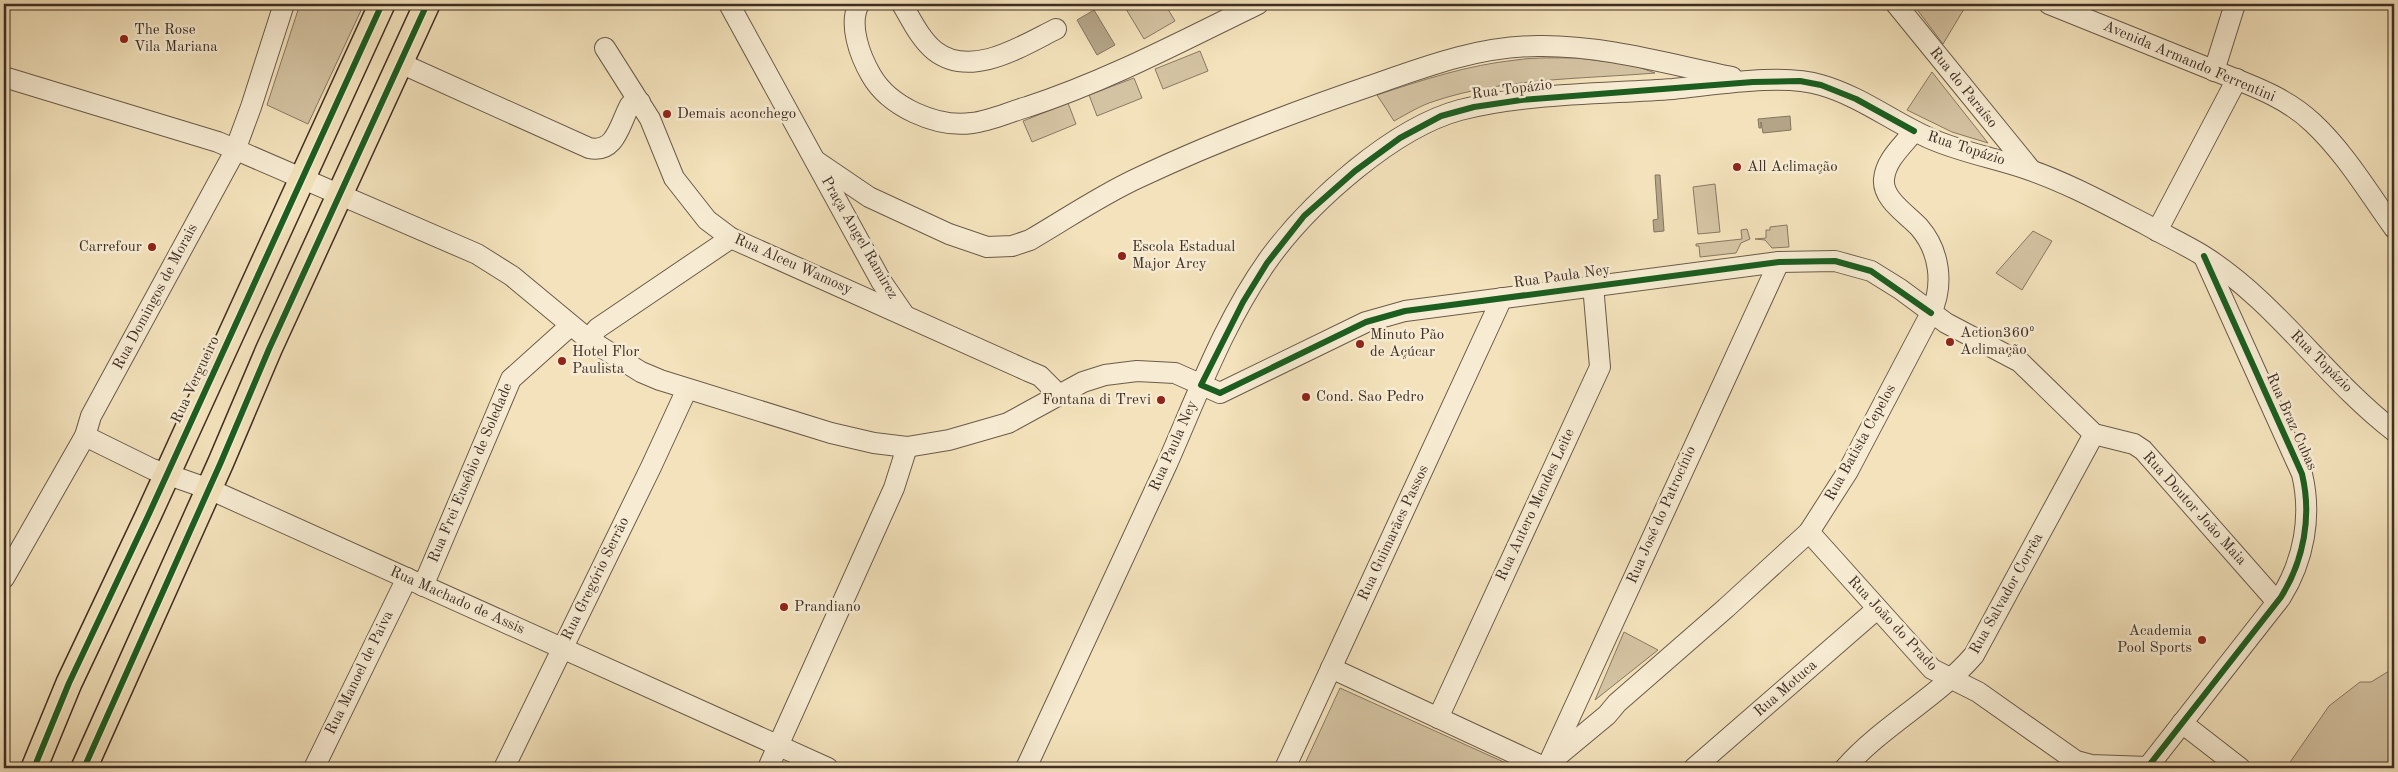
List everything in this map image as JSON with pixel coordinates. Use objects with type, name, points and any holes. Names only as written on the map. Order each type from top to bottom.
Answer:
[{"type":"main road","name":"Rua Vergueiro","points":[[34,768],[69,683],[382,4]]},
{"type":"main road","points":[[84,768],[209,490],[269,349],[427,4]]},
{"type":"street","name":"Rua Domingos de Morais","points":[[4,578],[85,436],[91,416],[178,260],[236,150],[284,4]]},
{"type":"street","name":"Praça Angel Ramirez","points":[[729,4],[881,281],[903,313]]},
{"type":"street","points":[[859,4],[854,22],[863,60],[872,78],[891,97],[908,109],[934,119],[960,124],[980,122],[1090,84],[1258,4]]},
{"type":"street","points":[[902,4],[927,43],[934,50],[953,60],[966,62],[995,57],[1056,29]]},
{"type":"street","name":"Rua do Paraíso","points":[[1896,4],[2031,170]]},
{"type":"street","name":"Avenida Armando Ferrentini","points":[[2049,4],[2237,79],[2283,101],[2312,122],[2339,152],[2393,223]]},
{"type":"street","points":[[2214,71],[2235,4]]},
{"type":"street","points":[[816,161],[869,197],[949,234],[987,247],[1012,246],[1030,240],[1137,178],[1230,137],[1294,111],[1437,63],[1492,49],[1538,46],[1579,49],[1663,63],[1753,82]]},
{"type":"street","name":"Rua Alceu Wamosy","points":[[605,48],[650,119],[674,178],[707,220],[730,238],[903,313],[1040,376],[1059,396]]},
{"type":"street","points":[[400,63],[580,144],[598,150],[612,143],[630,105],[640,102]]},
{"type":"street","points":[[1657,90],[1670,84],[1672,81],[1672,75],[1663,63]]},
{"type":"street","points":[[4,77],[159,124],[236,150],[340,194],[477,254],[512,276],[588,339],[641,372],[687,389],[831,433],[874,443],[906,447],[949,440],[1008,423],[1083,382],[1105,375],[1137,371],[1175,373],[1201,385]]},
{"type":"street","points":[[2158,231],[2237,79]]},
{"type":"street","name":"Rua Topázio","points":[[1201,385],[1243,302],[1271,257],[1304,216],[1330,192],[1400,138],[1441,116],[1474,107],[1521,100],[1753,82],[1800,81],[1821,85],[1856,99],[1933,140],[2031,170],[2096,199],[2204,256],[2247,289],[2367,409],[2394,431]]},
{"type":"street","points":[[1985,156],[1994,154],[1996,151],[1998,138],[1995,128]]},
{"type":"street","name":"Rua Batista Cepelos","points":[[1547,767],[1809,532],[1848,471],[1932,313],[1937,300],[1940,282],[1932,250],[1923,232],[1894,203],[1886,192],[1884,181],[1887,166],[1914,130]]},
{"type":"street","points":[[588,339],[598,328],[730,238]]},
{"type":"street","name":"Rua Braz Cubas","points":[[2148,768],[2276,602],[2290,581],[2299,556],[2306,526],[2306,491],[2294,454],[2204,256]]},
{"type":"street","name":"Rua Paula Ney","points":[[1026,768],[1201,385],[1220,393],[1366,322],[1383,316],[1592,285],[1779,262],[1835,261],[1871,271],[1900,289],[1932,313]]},
{"type":"street","name":"Rua José do Patrocínio","points":[[1547,767],[1779,262]]},
{"type":"street","name":"Rua Antero Mendes Leite","points":[[1438,718],[1600,367],[1592,285]]},
{"type":"street","points":[[2226,305],[2229,297],[2234,293],[2247,289]]},
{"type":"street","name":"Rua Guimarães Passos","points":[[1285,768],[1502,298]]},
{"type":"street","points":[[1932,313],[1946,323],[2020,362],[2094,434]]},
{"type":"street","name":"Rua Frei Eusébio de Soledade","points":[[415,582],[511,379],[570,326]]},
{"type":"street","name":"Rua Gregório Serrão","points":[[504,768],[687,389]]},
{"type":"street","name":"Rua Doutor João Maia","points":[[2094,434],[2134,444],[2143,450],[2276,602]]},
{"type":"street","name":"Rua Salvador Corrêa","points":[[1845,768],[1935,690],[1952,679],[1980,645],[2094,434]]},
{"type":"street","name":"Rua Machado de Assis","points":[[85,436],[166,475],[209,490],[828,768]]},
{"type":"street","points":[[768,768],[894,488],[906,447]]},
{"type":"street","name":"Rua João do Prado","points":[[1809,532],[1932,669],[1978,692],[2076,761],[2091,765],[2148,768]]},
{"type":"street","name":"Rua Manoel de Paiva","points":[[314,768],[415,582]]},
{"type":"street","name":"Rua Motuca","points":[[1694,768],[1877,609]]},
{"type":"street","points":[[1331,668],[1547,767]]},
{"type":"street","name":"Rua Batista Cepelos","points":[[1574,710],[1591,715],[1617,703]]},
{"type":"street","points":[[2182,723],[2237,768]]},
{"type":"shaded area","points":[[300,4],[364,4],[308,124],[267,105]]},
{"type":"shaded area","points":[[1123,4],[1165,4],[1175,21],[1144,39]]},
{"type":"shaded area","points":[[1913,4],[1967,4],[1943,44]]},
{"type":"shaded area","points":[[1094,10],[1115,45],[1097,55],[1077,20]]},
{"type":"shaded area","points":[[1200,51],[1208,71],[1163,89],[1155,69]]},
{"type":"shaded area","points":[[1531,58],[1578,58],[1633,65],[1655,73],[1544,81],[1488,88],[1461,93],[1430,103],[1394,121],[1377,95],[1480,65]]},
{"type":"shaded area","points":[[1932,72],[1988,143],[1952,132],[1907,110]]},
{"type":"shaded area","points":[[1134,78],[1142,98],[1097,116],[1089,95]]},
{"type":"shaded area","points":[[1068,103],[1076,124],[1032,142],[1023,121]]},
{"type":"shaded area","points":[[1790,116],[1791,130],[1763,133],[1761,122],[1761,128],[1759,128],[1758,119]]},
{"type":"shaded area","points":[[1655,175],[1660,175],[1664,231],[1654,232],[1653,220],[1658,219]]},
{"type":"shaded area","points":[[1715,184],[1720,232],[1698,234],[1693,187]]},
{"type":"shaded area","points":[[1787,225],[1789,247],[1772,248],[1765,240],[1755,239],[1766,238],[1766,230],[1770,230],[1770,227]]},
{"type":"shaded area","points":[[1747,229],[1750,239],[1741,243],[1736,253],[1700,257],[1699,246],[1696,246],[1696,244],[1742,239],[1741,230]]},
{"type":"shaded area","points":[[2033,231],[2052,241],[2022,290],[1996,273]]},
{"type":"shaded area","points":[[1624,632],[1658,650],[1595,700]]},
{"type":"shaded area","points":[[2394,668],[2394,768],[2286,768],[2329,706],[2360,682],[2371,682]]},
{"type":"shaded area","points":[[1340,688],[1517,768],[1303,768]]},
{"type":"cycle path","points":[[34,768],[69,683],[148,516],[382,4]]},
{"type":"cycle path","points":[[84,768],[221,462],[269,349],[427,4]]},
{"type":"cycle path","points":[[1914,131],[1856,99],[1821,85],[1800,81],[1753,82],[1521,100],[1474,107],[1441,116],[1400,138],[1355,171],[1304,216],[1267,263],[1243,302],[1201,385],[1220,393],[1366,322],[1405,311],[1779,262],[1835,261],[1871,271],[1931,313]]},
{"type":"cycle path","points":[[2147,768],[2281,597],[2295,568],[2304,537],[2306,522],[2305,490],[2302,474],[2204,256]]},
{"type":"place","name":"The Rose Vila Mariana","points":[[124,39]]},
{"type":"place","name":"Demais aconchego","points":[[667,114]]},
{"type":"place","name":"All Aclimação","points":[[1737,167]]},
{"type":"place","name":"Carrefour","points":[[152,247]]},
{"type":"place","name":"Escola Estadual Major Arcy","points":[[1122,256]]},
{"type":"place","name":"Action360º Aclimação","points":[[1950,342]]},
{"type":"place","name":"Minuto Pão de Açúcar","points":[[1360,344]]},
{"type":"place","name":"Hotel Flor Paulista","points":[[562,361]]},
{"type":"place","name":"Cond. Sao Pedro","points":[[1306,397]]},
{"type":"place","name":"Fontana di Trevi","points":[[1161,400]]},
{"type":"place","name":"Prandiano","points":[[784,607]]},
{"type":"place","name":"Academia Pool Sports","points":[[2202,640]]}]
